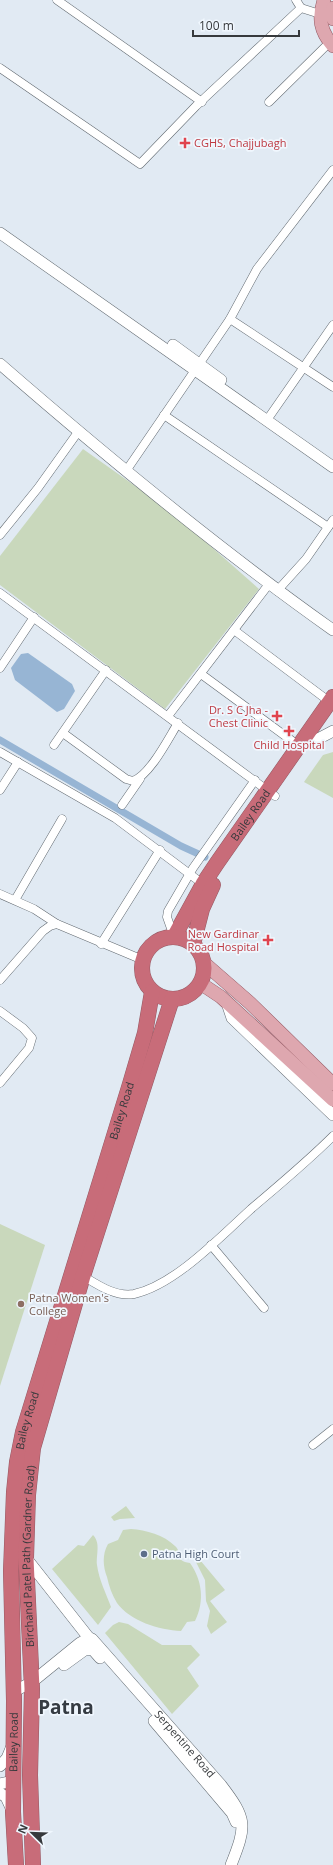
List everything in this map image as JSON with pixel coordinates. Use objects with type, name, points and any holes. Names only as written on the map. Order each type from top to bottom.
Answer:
[{"type":"highway","name":"Bailey Road","points":[[174,937],[203,884],[271,793],[314,741],[332,704]]},
{"type":"highway","name":"Bailey Road","points":[[193,944],[202,909],[211,888],[299,746],[332,704]]},
{"type":"highway","points":[[174,937],[181,938],[193,944],[198,950],[203,962],[203,976],[200,983],[191,993],[178,999],[165,998],[152,992],[144,981],[142,967],[145,954],[154,943],[174,937]]},
{"type":"highway","name":"Bailey Road","points":[[16,1865],[13,1812],[5,1773],[14,1741],[11,1571],[14,1492],[20,1447],[25,1424],[130,1084],[148,1018],[152,992]]},
{"type":"highway","name":"Birchand Patel Path (Gardner Road)","points":[[33,1865],[30,1775],[32,1686],[26,1558],[28,1495],[33,1448],[83,1276],[172,999]]},
{"type":"main road","points":[[324,0],[320,14],[322,25],[331,44]]},
{"type":"main road","points":[[333,8],[333,19]]},
{"type":"main road","points":[[203,962],[250,1003],[333,1084]]},
{"type":"main road","points":[[200,983],[227,1003],[333,1100]]},
{"type":"street","points":[[57,0],[202,102]]},
{"type":"street","points":[[296,0],[301,8],[320,14]]},
{"type":"street","points":[[0,68],[140,164],[196,106],[301,8]]},
{"type":"street","points":[[269,102],[331,44]]},
{"type":"street","points":[[126,471],[198,368],[230,319],[257,269],[333,170]]},
{"type":"street","points":[[0,225],[198,368]]},
{"type":"street","points":[[0,233],[272,419],[333,458]]},
{"type":"street","points":[[230,319],[333,387]]},
{"type":"street","points":[[272,419],[304,367],[333,325]]},
{"type":"street","points":[[0,364],[78,432],[242,565],[333,630]]},
{"type":"street","points":[[164,415],[328,527]]},
{"type":"street","points":[[272,419],[333,467]]},
{"type":"street","points":[[0,535],[38,488],[78,432]]},
{"type":"street","points":[[168,716],[234,630],[273,587],[306,559],[333,520]]},
{"type":"street","points":[[0,592],[271,793]]},
{"type":"street","points":[[0,668],[34,617]]},
{"type":"street","points":[[234,630],[332,704]]},
{"type":"street","points":[[54,745],[106,670]]},
{"type":"street","points":[[201,674],[299,746]]},
{"type":"street","points":[[122,805],[178,723]]},
{"type":"street","points":[[314,741],[333,731]]},
{"type":"street","points":[[63,733],[126,779],[133,781],[140,778]]},
{"type":"street","points":[[0,752],[115,818],[192,871],[203,884]]},
{"type":"street","points":[[0,790],[18,762]]},
{"type":"street","points":[[174,937],[167,917],[168,911],[203,854],[255,780]]},
{"type":"street","points":[[15,900],[62,819]]},
{"type":"street","points":[[101,944],[160,850]]},
{"type":"street","points":[[0,894],[15,900],[57,924],[101,944],[143,960]]},
{"type":"street","points":[[0,980],[43,931],[50,926],[57,924]]},
{"type":"street","points":[[227,1003],[232,1018],[333,1114]]},
{"type":"street","points":[[0,1011],[23,1028],[32,1038],[29,1048],[0,1083]]},
{"type":"street","points":[[83,1276],[106,1290],[118,1293],[133,1294],[163,1282],[180,1271],[333,1136]]},
{"type":"street","points":[[211,1244],[264,1308]]},
{"type":"street","points":[[312,1445],[333,1428]]},
{"type":"street","name":"Serpentine Road","points":[[26,1558],[89,1638],[221,1785],[235,1804],[242,1835],[231,1865]]},
{"type":"street","points":[[32,1686],[80,1643],[89,1638]]},
{"type":"street","points":[[14,1697],[83,1651],[93,1650],[239,1822],[224,1865]]},
{"type":"street","points":[[0,1794],[6,1797],[13,1812]]},
{"type":"green space","points":[[83,449],[172,512],[259,589],[165,709],[0,585],[0,556]]},
{"type":"green space","points":[[333,752],[333,798],[304,782],[323,755]]},
{"type":"green space","points":[[0,1224],[45,1245],[0,1386]]},
{"type":"green space","points":[[126,1506],[135,1518],[114,1521],[111,1517]]},
{"type":"green space","points":[[131,1529],[149,1532],[171,1542],[177,1549],[180,1559],[190,1563],[197,1576],[201,1591],[198,1613],[195,1621],[187,1622],[181,1631],[164,1629],[137,1620],[129,1615],[117,1603],[114,1597],[105,1569],[104,1560],[106,1548],[108,1544],[118,1540],[123,1530]]},
{"type":"green space","points":[[93,1535],[98,1545],[98,1571],[111,1607],[98,1625],[52,1569],[78,1545],[84,1546]]},
{"type":"green space","points":[[200,1560],[225,1590],[210,1601],[227,1622],[211,1634],[207,1626],[210,1611],[206,1601],[205,1580],[196,1562]]},
{"type":"green space","points":[[119,1622],[128,1624],[162,1645],[191,1645],[200,1655],[187,1668],[199,1686],[172,1714],[105,1633],[113,1625]]},
{"type":"water","points":[[28,653],[72,684],[75,691],[64,709],[57,712],[15,680],[11,668],[21,654]]},
{"type":"waterway","points":[[0,740],[181,846],[205,857]]},
{"type":"place","name":"CGHS, Chajjubagh","points":[[185,143]]},
{"type":"place","name":"Dr. S C Jha - Chest Clinic","points":[[277,716]]},
{"type":"place","name":"Child Hospital","points":[[289,731]]},
{"type":"place","name":"New Gardinar Road Hospital","points":[[268,940]]},
{"type":"place","name":"Patna Women's College","points":[[21,1304]]},
{"type":"place","name":"Patna High Court","points":[[144,1554]]},
{"type":"district","name":"Patna","points":[[66,1707]]}]
